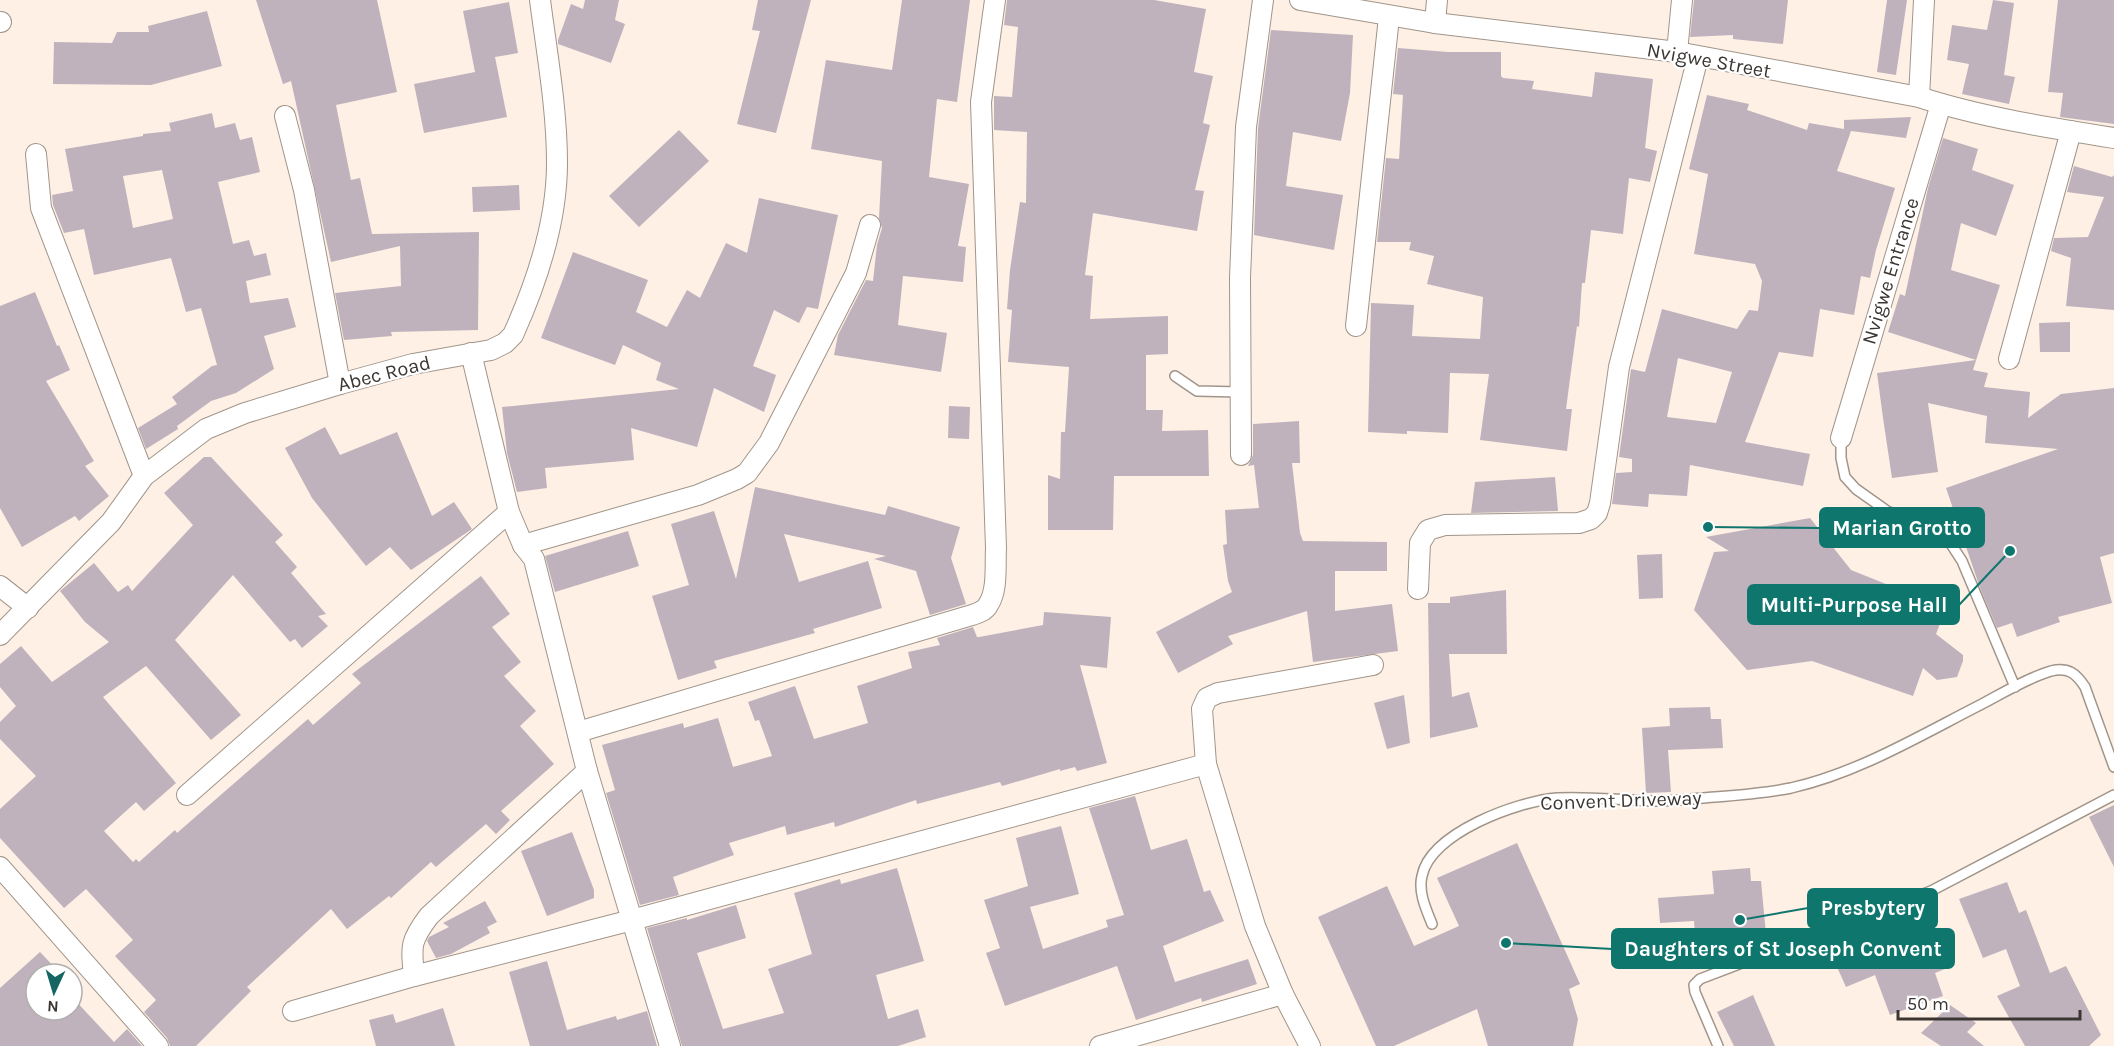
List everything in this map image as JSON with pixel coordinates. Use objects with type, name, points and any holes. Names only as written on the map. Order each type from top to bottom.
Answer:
[{"type":"street","name":"Abec Road","points":[[0,635],[111,522],[144,476],[206,429],[245,413],[339,384],[413,364],[491,350],[505,343],[513,335],[542,258],[553,213],[557,164],[554,109],[540,0]]},
{"type":"street","points":[[578,732],[972,615],[983,611],[988,606],[993,589],[996,548],[981,102],[995,0]]},
{"type":"street","points":[[1241,455],[1240,278],[1246,127],[1263,0]]},
{"type":"street","name":"Nvigwe Street","points":[[1300,0],[1435,23],[1677,52],[2114,138]]},
{"type":"street","points":[[1435,23],[1437,0]]},
{"type":"street","points":[[1677,52],[1682,0]]},
{"type":"street","points":[[1919,98],[1924,0]]},
{"type":"street","points":[[1356,326],[1389,16]]},
{"type":"street","points":[[1418,589],[1420,543],[1428,530],[1444,525],[1579,523],[1591,519],[1597,513],[1619,367],[1698,57]]},
{"type":"street","name":"Nvigwe Entrance","points":[[1841,438],[1941,104]]},
{"type":"street","points":[[285,116],[304,190],[339,384]]},
{"type":"street","points":[[2009,359],[2071,131]]},
{"type":"street","points":[[36,154],[41,208],[144,476]]},
{"type":"street","points":[[523,545],[698,495],[747,473],[769,443],[856,273],[870,225]]},
{"type":"street","points":[[471,353],[509,512],[523,545],[534,559],[587,771],[670,1046]]},
{"type":"street","points":[[187,795],[509,512]]},
{"type":"street","points":[[0,586],[28,608]]},
{"type":"street","points":[[1310,1046],[1283,994],[1255,926],[1206,764],[1202,709],[1207,698],[1218,693],[1373,665]]},
{"type":"street","points":[[293,1011],[414,976],[632,920],[1206,764]]},
{"type":"street","points":[[414,976],[413,940],[429,916],[587,771]]},
{"type":"street","points":[[0,867],[158,1046]]},
{"type":"street","points":[[1100,1046],[1283,994]]},
{"type":"lane","points":[[1175,376],[1197,391],[1240,392]]},
{"type":"lane","points":[[1841,438],[1841,458],[1845,477],[1856,489],[1887,511],[1926,527],[1948,541],[1962,561],[2014,687]]},
{"type":"lane","name":"Convent Driveway","points":[[1432,924],[1425,908],[1420,886],[1422,874],[1431,856],[1445,842],[1474,824],[1529,802],[1557,798],[1662,801],[1761,794],[1824,780],[1903,744],[2014,687],[2052,671],[2064,670],[2077,675],[2085,687],[2114,767]]},
{"type":"lane","points":[[1718,1046],[1695,992],[1694,985],[1700,979],[1931,891],[2114,795]]},
{"type":"building","points":[[256,0],[377,0],[397,92],[336,105],[351,180],[360,178],[372,234],[479,232],[478,330],[391,332],[392,336],[344,340],[335,293],[401,286],[400,246],[331,262],[291,81],[283,84]]},
{"type":"building","points":[[585,0],[619,0],[615,20],[625,24],[611,63],[558,44],[571,4],[583,9]]},
{"type":"building","points":[[758,0],[811,0],[776,133],[737,124],[760,31],[752,30]]},
{"type":"building","points":[[902,0],[970,0],[957,102],[937,99],[929,177],[969,184],[958,246],[966,247],[963,282],[903,276],[898,325],[947,333],[941,372],[834,355],[838,335],[866,280],[873,281],[877,245],[882,228],[879,218],[882,161],[811,149],[826,60],[892,70]]},
{"type":"building","points":[[1007,0],[1154,0],[1206,9],[1194,72],[1213,76],[1203,123],[1210,125],[1195,190],[1204,191],[1197,231],[1093,213],[1085,275],[1093,276],[1090,319],[1168,316],[1168,354],[1146,355],[1146,410],[1163,410],[1162,431],[1208,430],[1209,476],[1114,476],[1113,530],[1048,530],[1048,475],[1060,479],[1061,432],[1065,432],[1069,367],[1008,362],[1012,310],[1007,309],[1010,270],[1020,202],[1026,203],[1027,132],[994,130],[994,96],[1012,97],[1018,27],[1004,25]]},
{"type":"building","points":[[1694,0],[1788,0],[1783,44],[1733,39],[1733,35],[1690,37]]},
{"type":"building","points":[[1887,0],[1907,0],[1896,75],[1877,72]]},
{"type":"building","points":[[1993,0],[2014,3],[2004,75],[2015,77],[2009,104],[1962,94],[1969,64],[1947,60],[1952,25],[1987,30]]},
{"type":"building","points":[[2058,0],[2114,0],[2114,124],[2060,117],[2063,93],[2048,92]]},
{"type":"building","points":[[509,2],[518,53],[495,57],[507,117],[424,133],[414,84],[475,72],[463,11]]},
{"type":"building","points":[[207,11],[222,66],[151,85],[53,84],[54,42],[112,43],[117,32],[149,32],[148,26]]},
{"type":"building","points":[[1271,30],[1353,35],[1350,93],[1341,141],[1293,132],[1286,186],[1343,195],[1334,250],[1254,235],[1258,128]]},
{"type":"building","points":[[1398,48],[1448,52],[1501,52],[1501,76],[1503,78],[1534,81],[1532,89],[1592,97],[1595,72],[1653,79],[1645,148],[1657,151],[1650,182],[1629,178],[1623,234],[1591,230],[1566,409],[1572,409],[1567,451],[1480,440],[1489,374],[1450,373],[1448,433],[1368,432],[1371,303],[1414,305],[1412,336],[1480,339],[1483,297],[1427,284],[1434,256],[1409,250],[1411,242],[1377,242],[1386,158],[1399,159],[1403,95],[1393,94]]},
{"type":"building","points":[[1707,95],[1749,104],[1747,110],[1807,130],[1809,123],[1844,129],[1844,120],[1911,117],[1906,138],[1851,131],[1837,171],[1895,188],[1870,278],[1861,276],[1854,315],[1820,309],[1813,357],[1779,352],[1745,442],[1810,454],[1803,486],[1690,465],[1687,496],[1649,494],[1648,507],[1612,504],[1616,473],[1632,472],[1632,459],[1619,457],[1631,369],[1645,372],[1662,309],[1737,329],[1749,310],[1758,311],[1762,281],[1755,264],[1694,254],[1708,174],[1689,169]],"holes":[[[1678,358],[1732,372],[1716,423],[1667,417]]]},
{"type":"building","points":[[212,113],[215,128],[235,123],[240,140],[252,137],[260,172],[218,182],[233,244],[249,240],[254,256],[266,253],[271,275],[246,281],[250,303],[288,298],[296,327],[264,336],[274,369],[236,393],[211,401],[177,426],[178,429],[146,449],[138,428],[177,404],[172,397],[212,366],[217,365],[201,308],[186,312],[171,258],[94,275],[84,229],[64,233],[53,205],[52,195],[73,191],[65,149],[171,131],[169,123]],"holes":[[[162,170],[173,219],[133,228],[123,176]]]},
{"type":"building","points":[[679,130],[709,161],[639,227],[609,196]]},
{"type":"building","points":[[1943,138],[1978,149],[1972,170],[2014,185],[1996,236],[1961,223],[1951,270],[2000,285],[1973,370],[1988,373],[1984,387],[2030,392],[2028,418],[2061,394],[2114,388],[2114,553],[2100,557],[2112,603],[2058,617],[2060,622],[2017,637],[2012,623],[1997,628],[1980,588],[1946,488],[2058,449],[1985,443],[1987,416],[1928,403],[1938,472],[1892,478],[1883,418],[1877,373],[1976,360],[1888,332],[1900,294],[1905,296],[1928,188]]},
{"type":"building","points":[[2074,166],[2112,177],[2114,175],[2114,310],[2066,306],[2071,258],[2051,251],[2054,238],[2088,237],[2104,197],[2067,192]]},
{"type":"building","points":[[519,185],[520,210],[473,212],[472,187]]},
{"type":"building","points":[[759,198],[838,215],[818,309],[807,307],[799,323],[774,310],[753,366],[776,375],[764,412],[714,388],[697,447],[631,428],[634,460],[545,468],[547,488],[517,492],[507,453],[502,407],[679,389],[656,380],[661,363],[623,345],[615,365],[541,338],[573,252],[648,280],[636,312],[667,327],[687,290],[700,298],[726,243],[747,253]]},
{"type":"building","points":[[35,292],[57,346],[59,345],[70,370],[46,381],[94,461],[85,466],[109,496],[79,521],[75,516],[22,547],[0,508],[0,306]]},
{"type":"building","points":[[2070,322],[2070,352],[2040,352],[2039,323]]},
{"type":"building","points":[[949,406],[970,407],[969,439],[948,438]]},
{"type":"building","points":[[1299,421],[1300,463],[1292,463],[1300,533],[1303,541],[1387,542],[1387,571],[1335,571],[1335,611],[1392,604],[1398,651],[1313,662],[1307,611],[1228,636],[1233,644],[1178,673],[1156,632],[1232,592],[1228,581],[1223,545],[1227,544],[1225,510],[1259,508],[1254,465],[1248,466],[1253,455],[1253,424]]},
{"type":"building","points":[[325,427],[340,455],[397,432],[432,516],[454,502],[472,529],[411,570],[390,547],[366,566],[312,498],[285,448]]},
{"type":"building","points":[[204,457],[211,457],[283,535],[275,542],[297,567],[291,573],[326,614],[318,616],[328,626],[302,648],[295,639],[290,642],[233,575],[175,640],[241,715],[211,740],[146,666],[103,697],[176,783],[144,811],[136,802],[104,831],[133,862],[136,859],[139,862],[175,830],[177,833],[308,719],[313,725],[361,683],[352,674],[481,576],[510,614],[492,627],[521,662],[504,676],[536,711],[520,726],[554,764],[501,811],[510,820],[496,834],[486,824],[436,867],[431,862],[391,898],[389,896],[347,929],[331,909],[247,987],[251,991],[196,1046],[170,1046],[167,1038],[144,1012],[156,1000],[115,956],[133,940],[86,889],[64,908],[0,838],[0,809],[36,776],[0,739],[0,722],[16,706],[0,687],[0,664],[21,646],[52,682],[109,642],[85,622],[60,591],[94,563],[118,592],[128,585],[132,591],[193,525],[164,493]]},
{"type":"building","points":[[1555,477],[1558,511],[1471,513],[1475,482]]},
{"type":"building","points":[[755,487],[885,515],[888,506],[960,527],[951,558],[966,604],[930,615],[916,571],[874,559],[886,556],[784,534],[799,582],[868,561],[882,608],[813,629],[815,633],[714,661],[717,668],[678,680],[652,596],[689,585],[671,524],[714,511],[736,579]]},
{"type":"building","points":[[1810,518],[1851,570],[1946,608],[1936,634],[1963,655],[1957,677],[1937,680],[1923,668],[1913,696],[1812,661],[1747,670],[1694,610],[1714,552],[1729,551],[1706,537]]},
{"type":"building","points":[[628,531],[639,566],[555,592],[545,556]]},
{"type":"building","points":[[1662,554],[1663,598],[1639,599],[1637,555]]},
{"type":"building","points":[[1506,590],[1507,654],[1449,654],[1452,697],[1469,692],[1478,727],[1430,738],[1428,603],[1450,603],[1450,597]]},
{"type":"building","points":[[1044,612],[1111,617],[1107,668],[1080,665],[1107,763],[1077,771],[1075,767],[1060,771],[1060,769],[1002,786],[1000,782],[917,804],[916,800],[835,827],[834,822],[787,835],[785,826],[729,843],[734,855],[673,877],[679,895],[640,905],[606,793],[615,790],[602,745],[683,723],[684,728],[718,718],[733,767],[772,756],[759,720],[755,721],[748,702],[795,686],[814,739],[868,723],[857,686],[912,668],[908,652],[940,645],[937,638],[973,627],[979,637],[1043,625]]},
{"type":"building","points":[[1404,695],[1410,743],[1387,749],[1374,703]]},
{"type":"building","points":[[1710,707],[1711,719],[1721,719],[1723,748],[1668,750],[1671,792],[1646,793],[1642,728],[1670,726],[1669,708]]},
{"type":"building","points":[[1135,796],[1151,850],[1187,839],[1204,892],[1210,890],[1224,921],[1163,946],[1175,982],[1248,959],[1257,984],[1202,1002],[1201,998],[1136,1020],[1117,966],[1005,1006],[986,953],[1000,948],[984,900],[1028,886],[1016,838],[1061,826],[1079,894],[1030,907],[1043,949],[1108,927],[1106,920],[1124,915],[1089,808]]},
{"type":"building","points":[[2114,805],[2114,867],[2089,817]]},
{"type":"building","points":[[572,832],[594,890],[594,898],[547,916],[521,851]]},
{"type":"building","points":[[1517,843],[1580,984],[1569,989],[1578,1019],[1573,1046],[1488,1046],[1477,1009],[1394,1046],[1376,1046],[1318,917],[1387,886],[1414,946],[1459,926],[1437,878]]},
{"type":"building","points":[[897,868],[924,961],[876,975],[888,1019],[918,1009],[926,1037],[898,1046],[682,1046],[647,928],[687,918],[687,920],[736,905],[746,938],[697,953],[723,1029],[784,1013],[768,969],[812,954],[794,893],[840,879],[841,884]]},
{"type":"building","points":[[1750,868],[1751,881],[1761,881],[1767,945],[1719,948],[1720,957],[1697,959],[1694,921],[1660,923],[1658,898],[1714,894],[1712,871]]},
{"type":"building","points":[[2007,882],[2019,913],[2026,910],[2050,973],[2066,966],[2101,1035],[2089,1046],[2025,1046],[1997,996],[2020,986],[2006,949],[1983,958],[1959,899]]},
{"type":"building","points":[[485,901],[497,922],[487,927],[490,933],[451,954],[436,958],[427,941],[429,937],[449,927],[443,923]]},
{"type":"building","points":[[1911,923],[1920,946],[1934,941],[1945,969],[1935,973],[1943,996],[1890,1015],[1875,975],[1846,987],[1829,949],[1847,941],[1849,946]]},
{"type":"building","points":[[40,952],[50,962],[29,962]]},
{"type":"building","points":[[547,961],[567,1030],[616,1016],[617,1020],[647,1011],[657,1046],[530,1046],[509,972]]},
{"type":"building","points":[[24,966],[24,1022],[84,1022],[84,1010],[114,1042],[127,1029],[142,1046],[0,1046],[0,988]]},
{"type":"building","points":[[1753,995],[1775,1046],[1734,1046],[1717,1012]]},
{"type":"building","points":[[1950,1005],[1976,1023],[1967,1032],[1984,1046],[1941,1046],[1921,1033]]},
{"type":"building","points":[[443,1008],[455,1046],[376,1046],[369,1020],[393,1014],[396,1023]]},
{"type":"place","name":"Marian Grotto","points":[[1708,527]]},
{"type":"place","name":"Multi-Purpose Hall","points":[[2010,551]]},
{"type":"place","name":"Presbytery","points":[[1740,920]]},
{"type":"place","name":"Daughters of St Joseph Convent","points":[[1506,943]]}]
